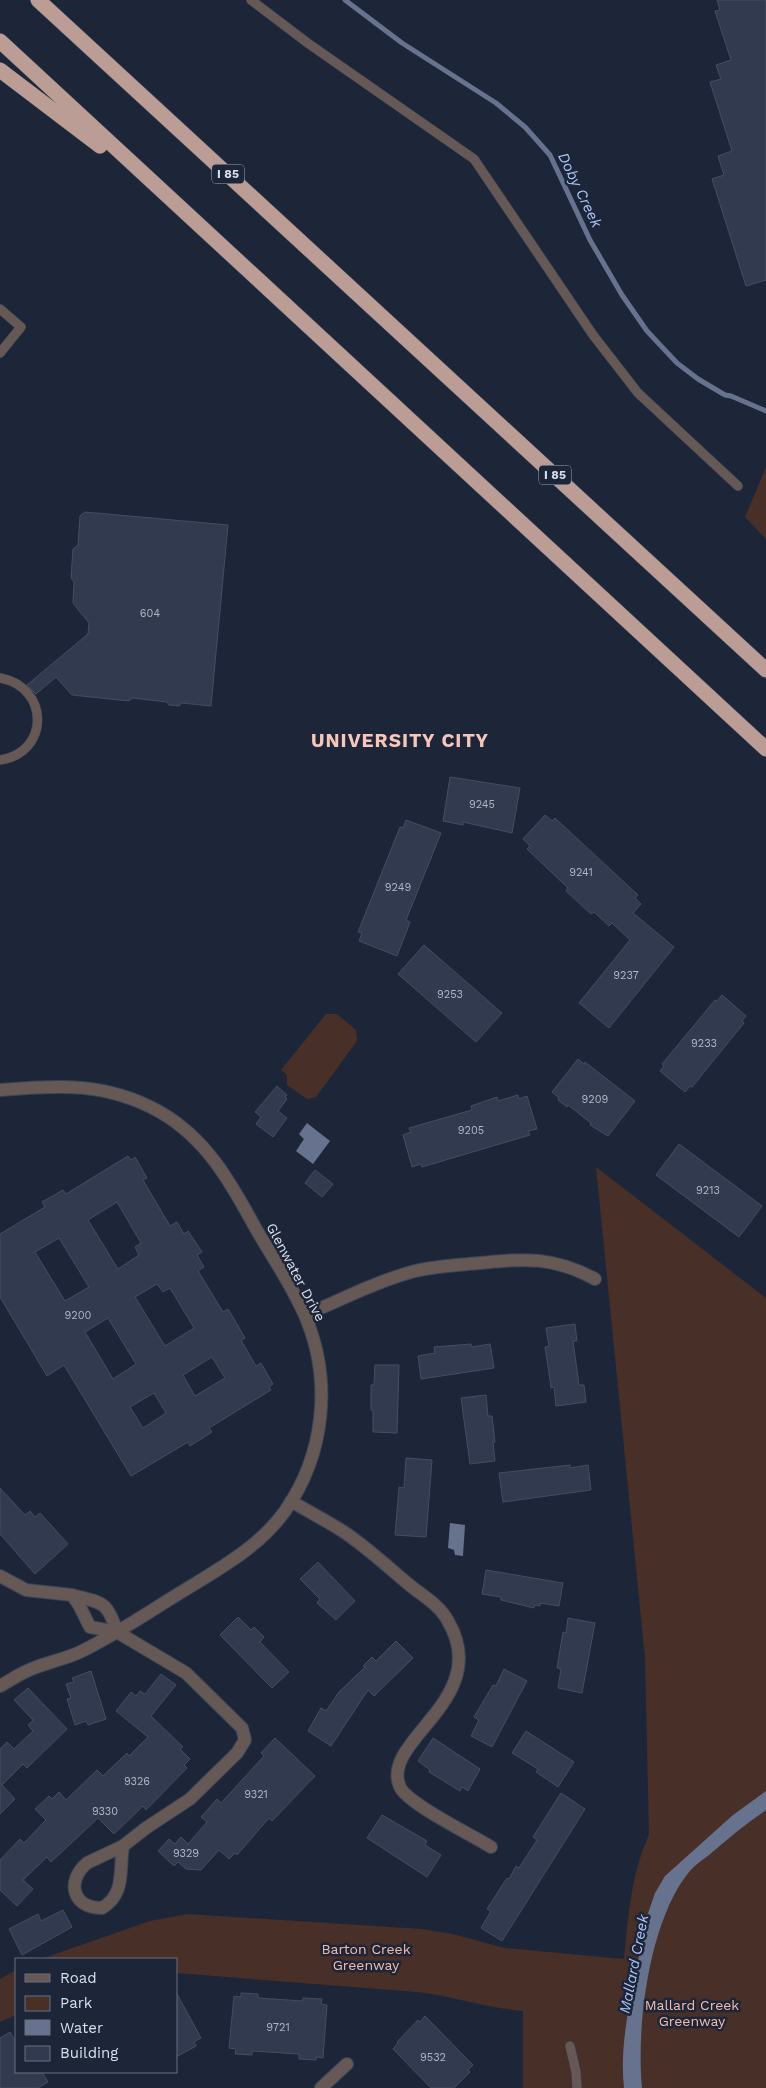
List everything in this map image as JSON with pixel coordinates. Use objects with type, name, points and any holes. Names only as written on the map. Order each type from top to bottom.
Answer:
[{"type":"highway","name":"I 85","points":[[38,0],[766,670]]},
{"type":"highway","points":[[52,0],[112,67]]},
{"type":"highway","points":[[0,41],[167,198],[766,749]]},
{"type":"highway","points":[[0,70],[167,198]]},
{"type":"street","name":"Glenwater Drive","points":[[0,1090],[49,1086],[100,1089],[133,1099],[157,1110],[178,1123],[203,1146],[230,1182],[305,1315],[319,1359],[322,1379],[322,1407],[319,1432],[314,1453],[305,1476],[291,1502],[271,1528],[249,1549],[117,1632],[80,1652],[32,1668],[0,1686]]},
{"type":"street","points":[[305,1315],[392,1279],[417,1271],[441,1267],[514,1259],[538,1260],[567,1266],[595,1279]]},
{"type":"street","points":[[291,1502],[344,1532],[364,1547],[438,1607],[449,1622],[458,1652],[456,1680],[443,1703],[401,1758],[398,1782],[407,1797],[492,1847]]},
{"type":"street","points":[[0,1576],[26,1590],[72,1595],[105,1605],[111,1613],[117,1632]]},
{"type":"street","points":[[72,1595],[90,1627],[117,1632],[186,1673],[239,1724],[245,1736],[243,1745],[237,1753],[190,1800],[146,1828],[124,1846],[82,1867],[77,1876],[75,1886],[77,1897],[84,1904],[102,1908],[113,1899],[119,1889],[124,1846]]},
{"type":"street","points":[[321,2088],[347,2064]]},
{"type":"lane","points":[[251,0],[309,44],[464,150],[474,159],[593,335],[638,394],[738,486]]},
{"type":"lane","points":[[0,309],[21,327],[0,353]]},
{"type":"lane","points":[[0,678],[17,684],[29,694],[35,704],[38,718],[36,733],[28,745],[11,757],[0,760]]},
{"type":"lane","points":[[570,2046],[576,2072],[577,2088]]},
{"type":"green space","points":[[766,467],[766,539],[745,517]]},
{"type":"green space","points":[[326,1014],[337,1014],[356,1030],[357,1041],[316,1097],[307,1099],[287,1085],[287,1075],[281,1070]]},
{"type":"green space","points":[[596,1167],[766,1298],[766,2088],[523,2088],[523,2011],[417,1992],[178,1973],[178,1958],[44,1958],[150,1921],[187,1914],[422,1929],[453,1934],[504,1948],[624,1959],[634,1880],[649,1835],[645,1658]]},
{"type":"green space","points":[[15,1971],[15,2015],[0,2022],[0,1979]]},
{"type":"water","points":[[307,1123],[330,1141],[313,1164],[296,1151],[304,1139],[299,1134]]},
{"type":"water","points":[[450,1523],[465,1525],[463,1556],[455,1555],[454,1550],[448,1548]]},
{"type":"water","points":[[766,1791],[766,1810],[693,1868],[675,1893],[664,1918],[648,1975],[641,2035],[642,2088],[624,2088],[624,2047],[629,2006],[644,1925],[655,1893],[665,1876],[733,1815]]},
{"type":"building","points":[[717,0],[766,0],[766,280],[746,286],[712,179],[724,175],[718,156],[732,151],[710,82],[721,79],[716,65],[731,60],[715,11],[720,10]]},
{"type":"building","points":[[85,512],[228,525],[211,706],[182,703],[179,706],[169,705],[167,702],[132,698],[129,701],[72,695],[56,677],[36,694],[27,685],[88,634],[89,623],[73,603],[74,582],[71,578],[73,549],[78,545],[80,516]]},
{"type":"building","points":[[450,777],[520,788],[512,833],[463,822],[463,825],[443,821]]},
{"type":"building","points":[[545,815],[552,821],[555,818],[638,895],[635,898],[641,904],[633,913],[674,947],[609,1028],[579,1003],[630,940],[612,923],[609,926],[594,912],[591,914],[566,891],[568,888],[527,849],[530,846],[523,839]]},
{"type":"building","points":[[406,820],[441,833],[406,920],[410,922],[397,956],[359,941],[362,933],[358,932],[400,827],[403,828]]},
{"type":"building","points":[[424,945],[502,1013],[476,1042],[398,974]]},
{"type":"building","points":[[722,995],[746,1016],[742,1021],[744,1023],[692,1087],[690,1086],[685,1092],[660,1071],[664,1066],[662,1064],[715,1000],[717,1001]]},
{"type":"building","points":[[578,1059],[584,1064],[585,1062],[635,1101],[608,1136],[590,1125],[591,1123],[568,1105],[567,1107],[558,1100],[559,1098],[552,1092]]},
{"type":"building","points":[[277,1086],[287,1095],[285,1097],[287,1099],[278,1111],[287,1118],[273,1137],[256,1124],[261,1117],[255,1112]]},
{"type":"building","points":[[518,1095],[519,1099],[527,1096],[537,1129],[528,1131],[530,1135],[422,1167],[421,1164],[412,1167],[403,1135],[411,1132],[409,1128],[472,1110],[471,1106],[497,1097],[498,1101]]},
{"type":"building","points":[[679,1144],[762,1206],[739,1237],[656,1175]]},
{"type":"building","points":[[128,1156],[131,1160],[135,1157],[147,1178],[143,1180],[170,1226],[177,1222],[184,1234],[188,1231],[202,1252],[197,1255],[204,1267],[198,1271],[223,1312],[228,1309],[245,1338],[241,1340],[256,1366],[261,1363],[273,1384],[269,1387],[271,1390],[209,1428],[212,1432],[190,1446],[188,1442],[131,1476],[64,1365],[47,1376],[0,1297],[0,1234],[45,1207],[42,1202],[63,1190],[66,1194]],"holes":[[[117,1202],[141,1243],[135,1247],[139,1255],[118,1269],[88,1220]],[[59,1238],[89,1287],[65,1301],[35,1252]],[[157,1284],[163,1292],[170,1288],[194,1328],[165,1346],[135,1297]],[[108,1318],[136,1364],[113,1379],[85,1332]],[[212,1357],[225,1378],[195,1396],[183,1375]],[[154,1393],[166,1413],[143,1428],[130,1407]]]},
{"type":"building","points":[[315,1170],[333,1184],[322,1197],[305,1183]]},
{"type":"building","points":[[575,1324],[577,1341],[573,1341],[579,1385],[584,1385],[586,1402],[556,1406],[554,1387],[551,1388],[545,1347],[549,1346],[546,1328]]},
{"type":"building","points":[[471,1344],[472,1347],[490,1344],[494,1368],[421,1379],[418,1356],[435,1353],[434,1347]]},
{"type":"building","points":[[375,1365],[399,1365],[397,1433],[373,1432],[371,1385],[374,1385]]},
{"type":"building","points":[[486,1395],[488,1416],[492,1416],[495,1461],[470,1464],[461,1398]]},
{"type":"building","points":[[406,1458],[432,1460],[426,1537],[395,1535],[399,1487],[404,1488]]},
{"type":"building","points":[[570,1465],[570,1468],[588,1465],[591,1490],[503,1502],[499,1473]]},
{"type":"building","points":[[0,1488],[25,1515],[30,1511],[35,1517],[40,1513],[68,1544],[35,1574],[0,1534]]},
{"type":"building","points":[[318,1562],[355,1601],[336,1620],[317,1603],[320,1599],[300,1579]]},
{"type":"building","points":[[486,1570],[563,1583],[559,1606],[540,1603],[540,1606],[534,1605],[534,1608],[501,1600],[501,1597],[482,1594]]},
{"type":"building","points":[[238,1617],[251,1630],[254,1627],[264,1637],[260,1642],[289,1672],[272,1688],[220,1635]]},
{"type":"building","points":[[568,1618],[595,1623],[582,1693],[558,1688],[561,1669],[557,1668],[563,1632],[566,1633]]},
{"type":"building","points":[[396,1641],[413,1658],[374,1696],[368,1690],[331,1746],[308,1731],[321,1708],[326,1711],[339,1692],[365,1667],[363,1666],[372,1657],[376,1661]]},
{"type":"building","points":[[504,1669],[527,1681],[492,1747],[471,1736],[479,1720],[474,1717],[493,1685],[496,1686]]},
{"type":"building","points":[[91,1671],[106,1719],[88,1725],[86,1721],[75,1725],[67,1699],[71,1698],[66,1684],[74,1682],[72,1678]]},
{"type":"building","points":[[161,1674],[176,1685],[151,1716],[183,1747],[180,1749],[190,1759],[184,1765],[187,1768],[146,1810],[143,1806],[114,1834],[98,1818],[51,1862],[47,1857],[23,1880],[33,1889],[17,1906],[0,1890],[0,1860],[20,1839],[24,1843],[46,1820],[35,1809],[49,1796],[52,1799],[59,1792],[66,1800],[97,1770],[103,1776],[127,1753],[129,1756],[148,1737],[116,1711],[131,1692],[136,1696],[140,1691],[145,1694]]},
{"type":"building","points":[[28,1688],[67,1729],[27,1768],[23,1764],[2,1785],[15,1799],[0,1814],[0,1749],[7,1742],[14,1749],[33,1731],[28,1725],[33,1720],[14,1700]]},
{"type":"building","points":[[526,1731],[574,1762],[558,1787],[536,1772],[538,1769],[512,1753]]},
{"type":"building","points":[[275,1738],[315,1776],[272,1821],[269,1818],[237,1855],[235,1853],[229,1859],[219,1850],[201,1870],[186,1869],[178,1862],[174,1866],[158,1851],[169,1839],[175,1844],[181,1837],[188,1844],[207,1822],[201,1817],[217,1799],[221,1803],[264,1756],[261,1753]]},
{"type":"building","points":[[433,1738],[480,1769],[468,1791],[462,1787],[460,1791],[429,1772],[430,1770],[418,1761]]},
{"type":"building","points":[[561,1793],[585,1809],[502,1941],[481,1928],[491,1911],[487,1909],[507,1878],[509,1879],[516,1866],[519,1868],[537,1840],[533,1837]]},
{"type":"building","points":[[382,1815],[427,1841],[425,1845],[441,1855],[427,1877],[367,1838]]},
{"type":"building","points":[[63,1910],[72,1927],[22,1955],[9,1929],[38,1914],[41,1921]]},
{"type":"building","points":[[241,1993],[258,1994],[258,1998],[303,2001],[303,1998],[322,1999],[321,2004],[327,2005],[323,2058],[316,2057],[316,2060],[299,2059],[299,2054],[252,2051],[252,2055],[235,2054],[236,2049],[229,2048],[234,1996],[241,1997]]},
{"type":"building","points":[[178,1996],[201,2038],[194,2042],[196,2046],[178,2056]]},
{"type":"building","points":[[425,2016],[473,2065],[468,2070],[470,2072],[454,2088],[431,2088],[393,2049],[397,2042],[418,2020],[420,2022]]},
{"type":"building","points":[[10,2032],[15,2040],[15,2073],[43,2073],[48,2082],[38,2088],[0,2088],[0,2038]]},
{"type":"waterway","name":"Doby Creek","points":[[345,0],[402,43],[496,103],[525,127],[550,155],[590,240],[622,295],[647,331],[677,363],[698,379],[725,395],[766,411]]},
{"type":"district","name":"UNIVERSITY CITY","points":[[400,740]]},
{"type":"park label","name":"Barton Creek Greenway","points":[[366,1958]]},
{"type":"park label","name":"Mallard Creek Greenway","points":[[692,2014]]},
{"type":"water label","name":"Mallard Creek","points":[[634,1964]]}]
